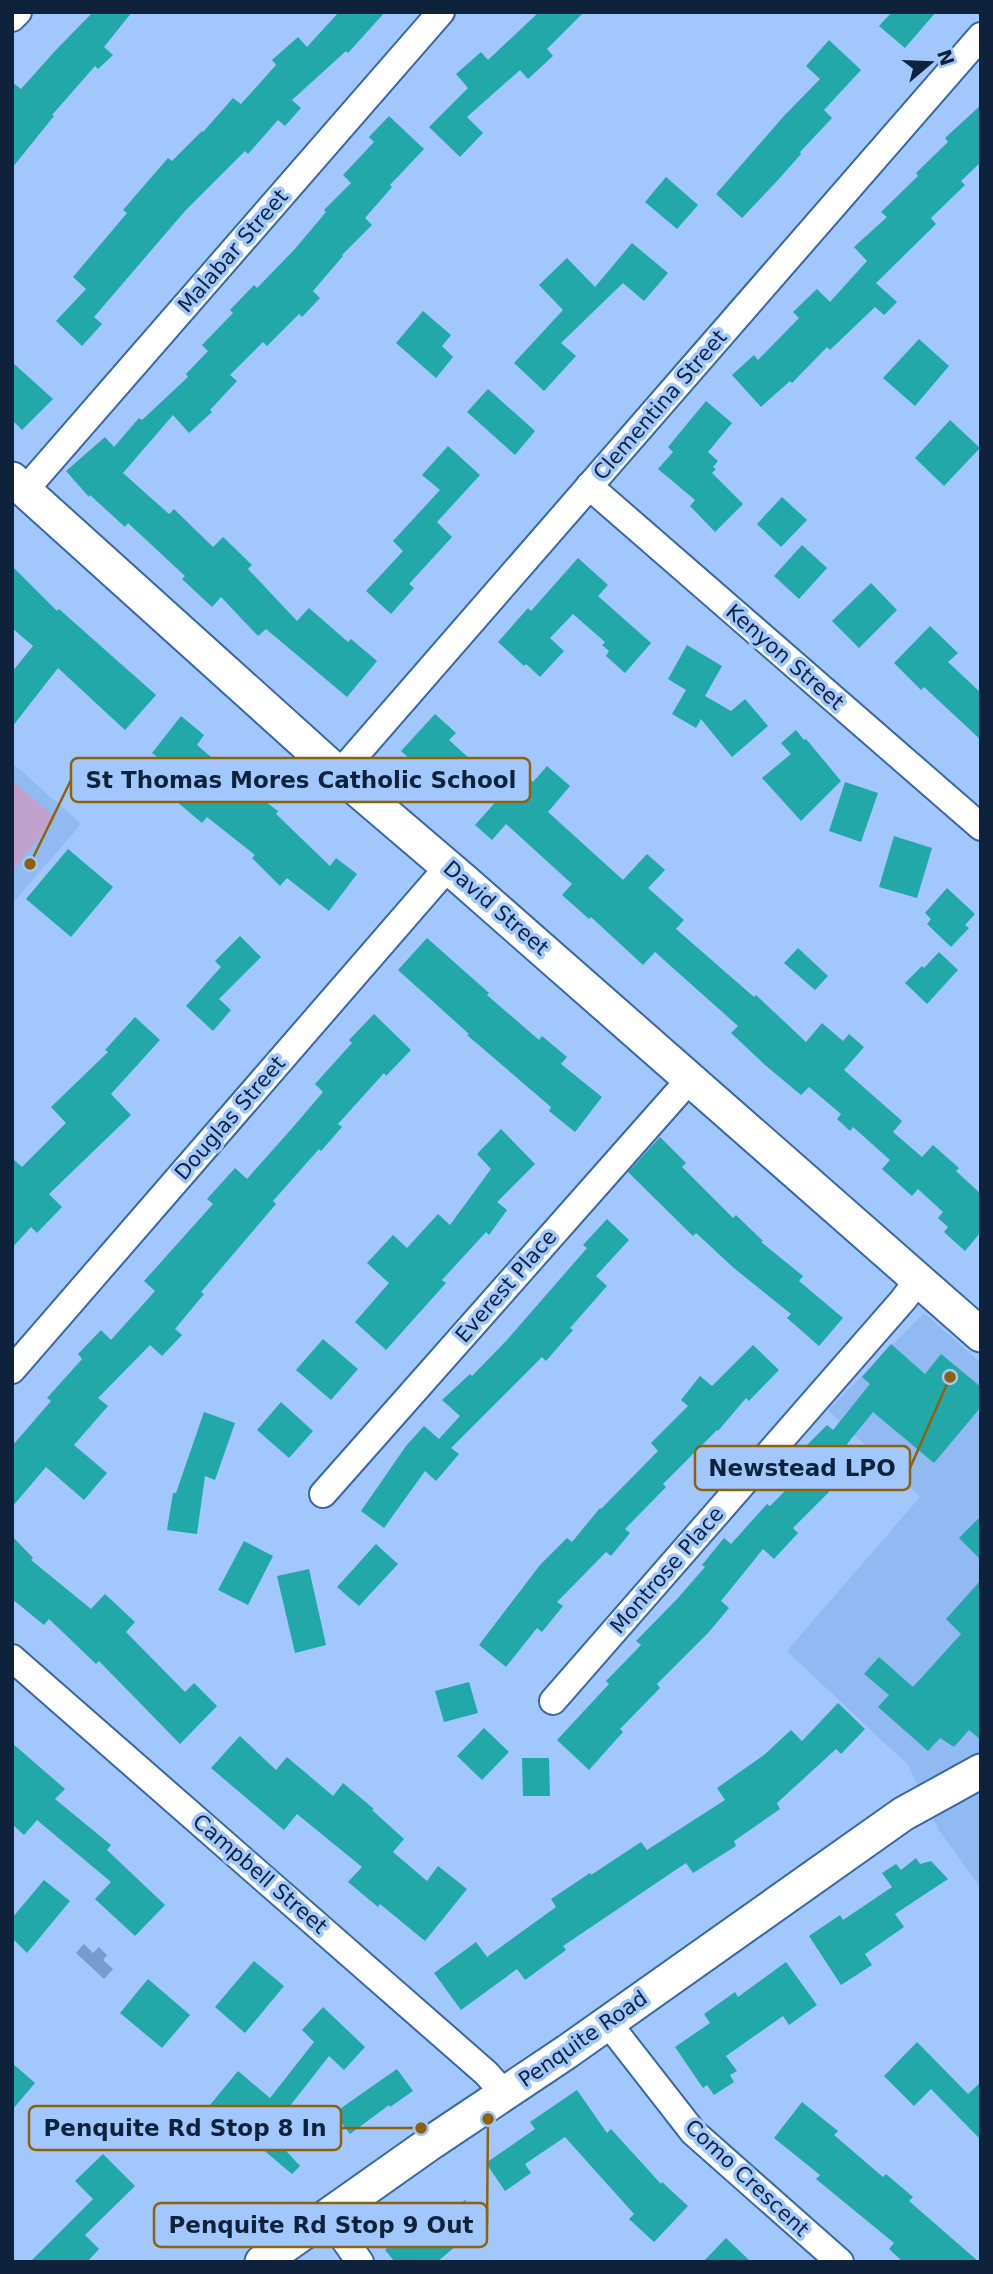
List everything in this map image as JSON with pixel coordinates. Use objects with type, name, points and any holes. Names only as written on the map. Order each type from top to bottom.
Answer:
[{"type":"street","points":[[12,18],[18,12]]},
{"type":"street","name":"Malabar Street","points":[[18,485],[442,12]]},
{"type":"street","name":"Clementina Street","points":[[339,774],[981,36]]},
{"type":"street","name":"David Street","points":[[18,485],[339,774],[449,867],[981,1335]]},
{"type":"street","name":"Kenyon Street","points":[[589,486],[981,827]]},
{"type":"street","name":"Douglas Street","points":[[12,1370],[449,867]]},
{"type":"street","name":"Everest Place","points":[[323,1494],[690,1079]]},
{"type":"street","name":"Montrose Place","points":[[553,1701],[919,1279]]},
{"type":"street","name":"Campbell Street","points":[[12,1657],[486,2073],[505,2094]]},
{"type":"street","name":"Penquite Road","points":[[262,2262],[608,2023],[903,1814],[981,1747]]},
{"type":"street","name":"Penquite Road","points":[[903,1814],[981,1771]]},
{"type":"street","name":"Como Crescent","points":[[608,2023],[693,2132],[840,2262]]},
{"type":"street","points":[[327,2215],[360,2262]]},
{"type":"shaded area","points":[[12,763],[81,824],[12,904]]},
{"type":"shaded area","points":[[12,780],[56,818],[12,871]]},
{"type":"shaded area","points":[[924,1313],[981,1363],[981,1888],[938,1829],[908,1765],[787,1651],[920,1497],[828,1410]]},
{"type":"shaded area","points":[[84,1944],[93,1953],[99,1947],[107,1955],[103,1960],[113,1969],[104,1979],[76,1953]]},
{"type":"building","points":[[93,12],[132,12],[104,47],[113,55],[98,69],[95,66],[52,115],[54,116],[12,168],[12,82],[21,89]]},
{"type":"building","points":[[339,12],[385,12],[348,53],[346,51],[292,100],[301,108],[285,126],[278,120],[248,154],[245,151],[185,211],[94,317],[102,324],[82,346],[56,321],[86,289],[73,277],[127,213],[123,210],[168,158],[172,161],[233,98],[241,104],[276,65],[272,60],[298,37],[307,47]]},
{"type":"building","points":[[539,12],[584,12],[547,49],[553,56],[528,79],[520,70],[467,117],[483,133],[460,157],[429,127],[468,88],[456,74],[481,52],[488,60]]},
{"type":"building","points":[[892,12],[936,12],[905,48],[879,26]]},
{"type":"building","points":[[829,40],[861,70],[824,110],[832,118],[742,218],[716,194],[820,79],[806,66]]},
{"type":"building","points":[[981,105],[981,162],[961,181],[965,185],[931,218],[936,224],[876,283],[897,302],[884,315],[875,307],[830,350],[827,347],[792,383],[790,381],[761,407],[732,375],[754,355],[758,360],[799,318],[793,312],[817,289],[830,302],[867,261],[854,247],[887,217],[881,212],[948,142],[945,138]]},
{"type":"building","points":[[389,116],[424,149],[390,185],[392,187],[365,218],[372,225],[342,255],[313,291],[320,298],[302,317],[299,314],[267,346],[263,342],[230,375],[237,381],[210,410],[212,412],[189,433],[173,415],[123,473],[169,514],[174,509],[213,547],[223,537],[252,565],[248,569],[297,621],[309,608],[348,642],[351,639],[377,661],[347,697],[266,629],[258,636],[221,597],[212,607],[182,579],[185,576],[128,523],[125,527],[90,495],[89,497],[66,471],[105,437],[114,447],[139,418],[142,420],[188,377],[186,374],[208,351],[202,345],[233,313],[230,310],[254,285],[257,288],[294,250],[326,212],[324,210],[351,183],[343,175],[374,142],[369,137]]},
{"type":"building","points":[[666,177],[698,205],[677,229],[645,202]]},
{"type":"building","points":[[632,243],[668,273],[644,301],[623,283],[561,343],[576,356],[544,391],[514,363],[563,310],[539,285],[567,258],[595,287]]},
{"type":"building","points":[[423,311],[451,335],[442,346],[453,357],[436,378],[396,343]]},
{"type":"building","points":[[919,339],[949,366],[915,406],[883,378]]},
{"type":"building","points":[[12,362],[53,399],[22,430],[12,420]]},
{"type":"building","points":[[488,389],[535,431],[515,455],[467,412]]},
{"type":"building","points":[[706,401],[732,423],[708,452],[718,461],[712,473],[743,504],[715,532],[690,506],[695,500],[658,469],[673,452],[668,447]]},
{"type":"building","points":[[950,420],[980,448],[944,486],[915,458]]},
{"type":"building","points":[[448,446],[480,475],[437,522],[452,537],[409,584],[414,588],[391,614],[366,591],[403,551],[393,541],[440,490],[422,475]]},
{"type":"building","points":[[782,497],[807,520],[781,547],[757,524]]},
{"type":"building","points":[[802,545],[827,568],[799,599],[774,576]]},
{"type":"building","points":[[578,558],[608,585],[598,596],[651,643],[625,673],[606,656],[609,651],[602,645],[605,642],[573,614],[550,638],[564,651],[540,677],[498,642],[528,608],[531,611]]},
{"type":"building","points":[[12,566],[57,611],[59,609],[156,695],[125,730],[58,668],[12,727],[12,672],[33,646],[12,628]]},
{"type":"building","points":[[871,583],[897,610],[859,648],[832,621]]},
{"type":"building","points":[[930,626],[958,653],[948,662],[981,693],[981,740],[924,687],[921,690],[894,663]]},
{"type":"building","points":[[687,645],[722,666],[705,696],[731,711],[745,699],[768,726],[732,757],[701,719],[696,728],[672,714],[686,690],[668,679]]},
{"type":"building","points":[[435,714],[456,733],[449,740],[471,760],[444,790],[401,751]]},
{"type":"building","points":[[181,716],[204,735],[197,745],[278,811],[276,814],[330,866],[336,858],[357,874],[329,911],[287,878],[280,886],[252,858],[255,855],[207,817],[202,823],[170,796],[185,779],[152,753]]},
{"type":"building","points":[[796,730],[841,781],[801,821],[762,778],[791,754],[781,743]]},
{"type":"building","points":[[507,759],[533,782],[547,766],[570,786],[548,812],[623,880],[647,854],[665,870],[648,888],[684,920],[676,929],[754,997],[756,995],[806,1042],[822,1023],[843,1041],[849,1034],[864,1047],[844,1070],[902,1121],[893,1132],[922,1157],[933,1145],[959,1168],[956,1171],[981,1194],[981,1232],[965,1251],[944,1232],[948,1227],[938,1218],[943,1212],[918,1189],[912,1196],[882,1169],[890,1160],[853,1127],[850,1131],[837,1119],[841,1114],[809,1087],[801,1095],[765,1065],[731,1033],[738,1026],[655,952],[643,965],[591,917],[589,919],[562,895],[572,884],[506,824],[492,840],[475,825],[500,797],[485,784]]},
{"type":"building","points":[[845,782],[878,793],[861,842],[829,831]]},
{"type":"building","points":[[894,836],[932,848],[917,898],[879,887]]},
{"type":"building","points":[[68,849],[113,887],[71,937],[26,899]]},
{"type":"building","points":[[947,888],[975,914],[965,925],[969,928],[951,947],[927,924],[931,919],[925,913]]},
{"type":"building","points":[[240,936],[261,957],[219,999],[231,1010],[213,1031],[186,1006],[221,967],[215,961]]},
{"type":"building","points":[[427,938],[539,1040],[542,1036],[567,1057],[561,1064],[602,1097],[575,1132],[549,1111],[551,1107],[467,1035],[469,1034],[398,970]]},
{"type":"building","points":[[798,948],[828,976],[815,990],[784,963]]},
{"type":"building","points":[[939,952],[958,970],[927,1004],[905,983]]},
{"type":"building","points":[[374,1014],[411,1050],[386,1076],[384,1073],[338,1124],[342,1127],[273,1201],[276,1204],[201,1292],[204,1294],[175,1329],[182,1335],[162,1356],[150,1345],[98,1398],[108,1406],[74,1445],[107,1473],[84,1500],[46,1467],[12,1507],[12,1446],[51,1401],[47,1398],[82,1359],[78,1354],[101,1330],[111,1340],[155,1291],[144,1281],[213,1204],[207,1199],[235,1168],[247,1179],[323,1092],[315,1084],[352,1043],[349,1040]]},
{"type":"building","points":[[135,1017],[160,1040],[111,1094],[131,1115],[49,1194],[62,1207],[37,1233],[31,1227],[12,1248],[12,1158],[22,1167],[66,1123],[51,1107],[108,1052],[105,1050]]},
{"type":"building","points":[[501,1129],[535,1164],[497,1202],[507,1210],[489,1235],[486,1232],[442,1280],[446,1283],[386,1350],[355,1322],[389,1283],[367,1263],[393,1235],[407,1248],[438,1214],[450,1225],[491,1169],[477,1154]]},
{"type":"building","points":[[660,1137],[686,1163],[682,1167],[733,1218],[736,1215],[763,1241],[761,1242],[803,1276],[799,1281],[843,1318],[819,1346],[787,1318],[791,1314],[696,1233],[693,1236],[628,1172]]},
{"type":"building","points":[[607,1219],[629,1240],[596,1276],[607,1286],[570,1328],[573,1330],[546,1361],[542,1357],[451,1448],[459,1454],[436,1481],[425,1471],[384,1528],[361,1511],[406,1446],[424,1426],[439,1439],[460,1416],[442,1400],[470,1374],[472,1376],[506,1341],[587,1248],[583,1245]]},
{"type":"building","points":[[323,1339],[358,1369],[331,1400],[296,1370]]},
{"type":"building","points":[[891,1344],[925,1374],[941,1354],[981,1387],[981,1407],[934,1463],[873,1412],[847,1444],[854,1451],[821,1484],[829,1492],[793,1528],[798,1533],[774,1559],[763,1549],[721,1601],[729,1608],[657,1684],[660,1688],[620,1729],[623,1732],[589,1770],[557,1740],[609,1684],[606,1681],[641,1645],[636,1641],[705,1567],[702,1565],[724,1538],[731,1544],[767,1504],[770,1506],[814,1462],[802,1450],[827,1425],[833,1430],[870,1384],[862,1377]]},
{"type":"building","points":[[753,1345],[779,1370],[749,1401],[746,1398],[718,1431],[663,1484],[666,1487],[625,1529],[630,1533],[611,1556],[606,1552],[557,1602],[563,1606],[542,1632],[537,1628],[506,1667],[479,1645],[540,1565],[567,1538],[572,1542],[600,1508],[658,1451],[651,1443],[688,1406],[681,1400],[700,1376],[712,1386]]},
{"type":"building","points":[[281,1402],[313,1431],[289,1458],[257,1430]]},
{"type":"building","points":[[204,1412],[235,1423],[215,1480],[205,1476],[197,1534],[167,1530],[173,1493],[176,1493]]},
{"type":"building","points":[[981,1516],[981,1560],[959,1538]]},
{"type":"building","points":[[12,1536],[33,1558],[31,1560],[91,1609],[105,1594],[135,1622],[126,1632],[185,1692],[194,1683],[217,1706],[180,1744],[99,1661],[96,1664],[49,1619],[44,1625],[12,1599]]},
{"type":"building","points":[[244,1541],[273,1556],[248,1605],[218,1590]]},
{"type":"building","points":[[376,1544],[398,1564],[359,1606],[337,1587]]},
{"type":"building","points":[[309,1569],[326,1645],[295,1653],[277,1576]]},
{"type":"building","points":[[981,1580],[981,1740],[969,1730],[954,1747],[940,1738],[928,1751],[878,1707],[889,1695],[864,1674],[879,1657],[913,1687],[961,1634],[946,1619]]},
{"type":"building","points":[[469,1682],[478,1713],[444,1722],[435,1691]]},
{"type":"building","points":[[838,1703],[865,1729],[841,1754],[836,1749],[777,1803],[780,1809],[734,1841],[736,1846],[693,1873],[686,1863],[563,1946],[566,1950],[525,1980],[517,1969],[461,2010],[434,1973],[476,1942],[487,1957],[556,1907],[551,1899],[590,1873],[591,1875],[641,1842],[647,1850],[725,1800],[717,1788],[764,1755],[791,1730],[802,1741]]},
{"type":"building","points":[[484,1728],[509,1752],[482,1780],[457,1756]]},
{"type":"building","points":[[240,1736],[276,1770],[287,1757],[333,1796],[343,1783],[404,1839],[393,1852],[427,1881],[438,1866],[467,1889],[425,1941],[348,1882],[362,1867],[297,1814],[284,1830],[211,1768]]},
{"type":"building","points":[[12,1743],[65,1789],[55,1799],[111,1845],[107,1850],[165,1905],[135,1936],[95,1899],[111,1882],[37,1820],[24,1835],[12,1824]]},
{"type":"building","points":[[522,1758],[549,1758],[550,1796],[523,1796]]},
{"type":"building","points":[[916,1858],[920,1864],[931,1861],[948,1879],[895,1914],[904,1927],[865,1954],[872,1965],[841,1985],[809,1936],[840,1915],[843,1920],[892,1887],[882,1873],[896,1864],[901,1870]]},
{"type":"building","points":[[44,1880],[70,1901],[27,1953],[12,1938],[12,1918]]},
{"type":"building","points":[[254,1961],[284,1986],[245,2033],[215,2007]]},
{"type":"building","points":[[786,1962],[817,2005],[789,2025],[783,2016],[726,2056],[737,2071],[730,2075],[734,2082],[714,2095],[707,2085],[703,2088],[675,2047],[710,2023],[704,2014],[735,1992],[738,1997]]},
{"type":"building","points":[[148,1979],[190,2015],[162,2048],[120,2013]]},
{"type":"building","points":[[323,2007],[365,2047],[344,2070],[329,2056],[286,2111],[297,2120],[277,2141],[300,2166],[292,2174],[210,2105],[238,2071],[270,2098],[314,2042],[302,2030]]},
{"type":"building","points":[[917,2042],[968,2094],[981,2082],[981,2140],[931,2089],[914,2106],[884,2076]]},
{"type":"building","points":[[12,2063],[35,2083],[12,2110]]},
{"type":"building","points":[[397,2069],[413,2091],[350,2134],[334,2113]]},
{"type":"building","points":[[577,2090],[607,2133],[611,2129],[661,2184],[662,2182],[688,2206],[654,2242],[629,2219],[634,2214],[565,2137],[525,2164],[531,2173],[505,2191],[486,2163],[535,2129],[530,2122]]},
{"type":"building","points":[[802,2102],[838,2131],[834,2135],[883,2177],[886,2174],[913,2197],[909,2201],[979,2262],[903,2262],[889,2249],[894,2243],[816,2179],[820,2175],[774,2138]]},
{"type":"building","points":[[103,2154],[135,2186],[85,2235],[99,2249],[87,2262],[30,2262],[93,2199],[75,2181]]},
{"type":"building","points":[[465,2200],[483,2223],[437,2262],[395,2262],[385,2250],[414,2224],[423,2234]]},
{"type":"building","points":[[726,2238],[751,2262],[703,2262]]},
{"type":"place","name":"St Thomas Mores Catholic School","points":[[30,864]]},
{"type":"place","name":"Newstead LPO","points":[[950,1377]]},
{"type":"place","name":"Penquite Rd Stop 9 Out","points":[[488,2119]]},
{"type":"place","name":"Penquite Rd Stop 8 In","points":[[421,2128]]}]
